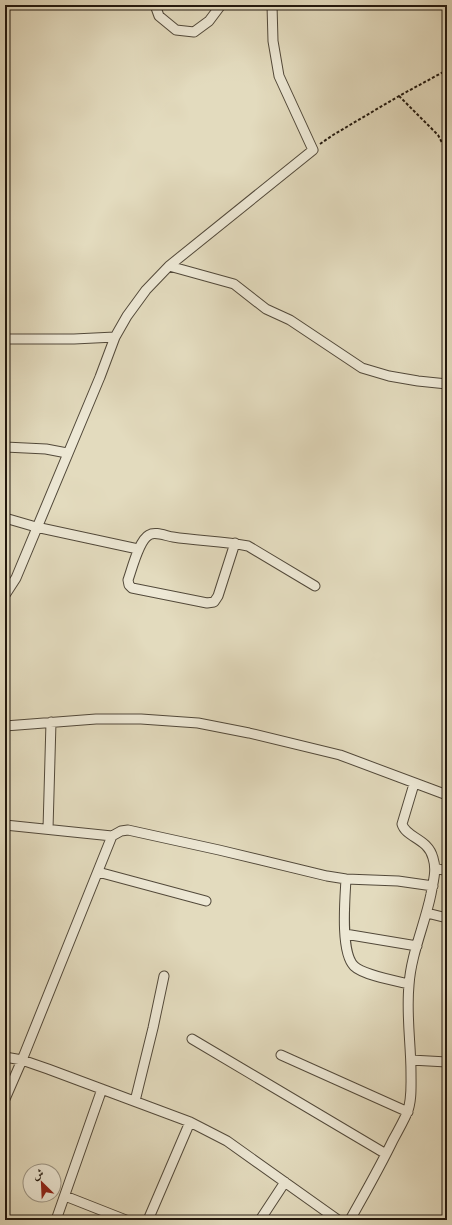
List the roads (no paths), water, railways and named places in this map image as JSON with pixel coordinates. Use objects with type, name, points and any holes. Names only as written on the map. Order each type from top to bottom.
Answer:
[{"type":"street","points":[[155,5],[159,16],[176,30],[194,32],[209,21],[221,5]]},
{"type":"street","points":[[5,596],[16,578],[115,337],[127,316],[146,290],[169,266],[313,150],[279,76],[273,41],[272,5]]},
{"type":"street","points":[[169,266],[234,284],[266,309],[290,320],[362,368],[389,376],[447,384]]},
{"type":"street","points":[[5,339],[74,339],[115,337]]},
{"type":"street","points":[[5,447],[46,449],[67,453]]},
{"type":"street","points":[[5,518],[36,527],[138,549]]},
{"type":"street","points":[[235,543],[218,596],[214,602],[207,603],[132,588],[128,585],[128,580],[138,549],[149,534],[154,533],[175,537],[235,543],[248,546],[315,586]]},
{"type":"street","points":[[5,726],[96,719],[141,719],[198,723],[249,733],[340,755],[414,784],[424,785],[447,795]]},
{"type":"street","points":[[48,830],[51,722]]},
{"type":"street","points":[[350,1220],[408,1112],[411,1089],[409,984],[417,946],[427,913],[435,868],[433,857],[429,848],[414,835],[404,830],[402,824],[414,784]]},
{"type":"street","points":[[5,826],[112,836],[128,830],[327,876],[398,881],[432,886]]},
{"type":"street","points":[[5,1100],[112,836]]},
{"type":"street","points":[[435,868],[447,871]]},
{"type":"street","points":[[98,872],[206,900]]},
{"type":"street","points":[[346,878],[345,934],[347,956],[354,966],[365,972],[409,984]]},
{"type":"street","points":[[427,913],[447,918]]},
{"type":"street","points":[[345,934],[417,946]]},
{"type":"street","points":[[135,1101],[154,1028],[164,976]]},
{"type":"street","points":[[192,1039],[386,1154]]},
{"type":"street","points":[[281,1055],[408,1112]]},
{"type":"street","points":[[5,1057],[22,1060],[190,1122],[227,1141],[338,1220]]},
{"type":"street","points":[[411,1060],[447,1062]]},
{"type":"street","points":[[56,1220],[102,1089]]},
{"type":"street","points":[[148,1220],[190,1122]]},
{"type":"street","points":[[260,1220],[285,1182]]},
{"type":"street","points":[[64,1196],[126,1220]]}]
